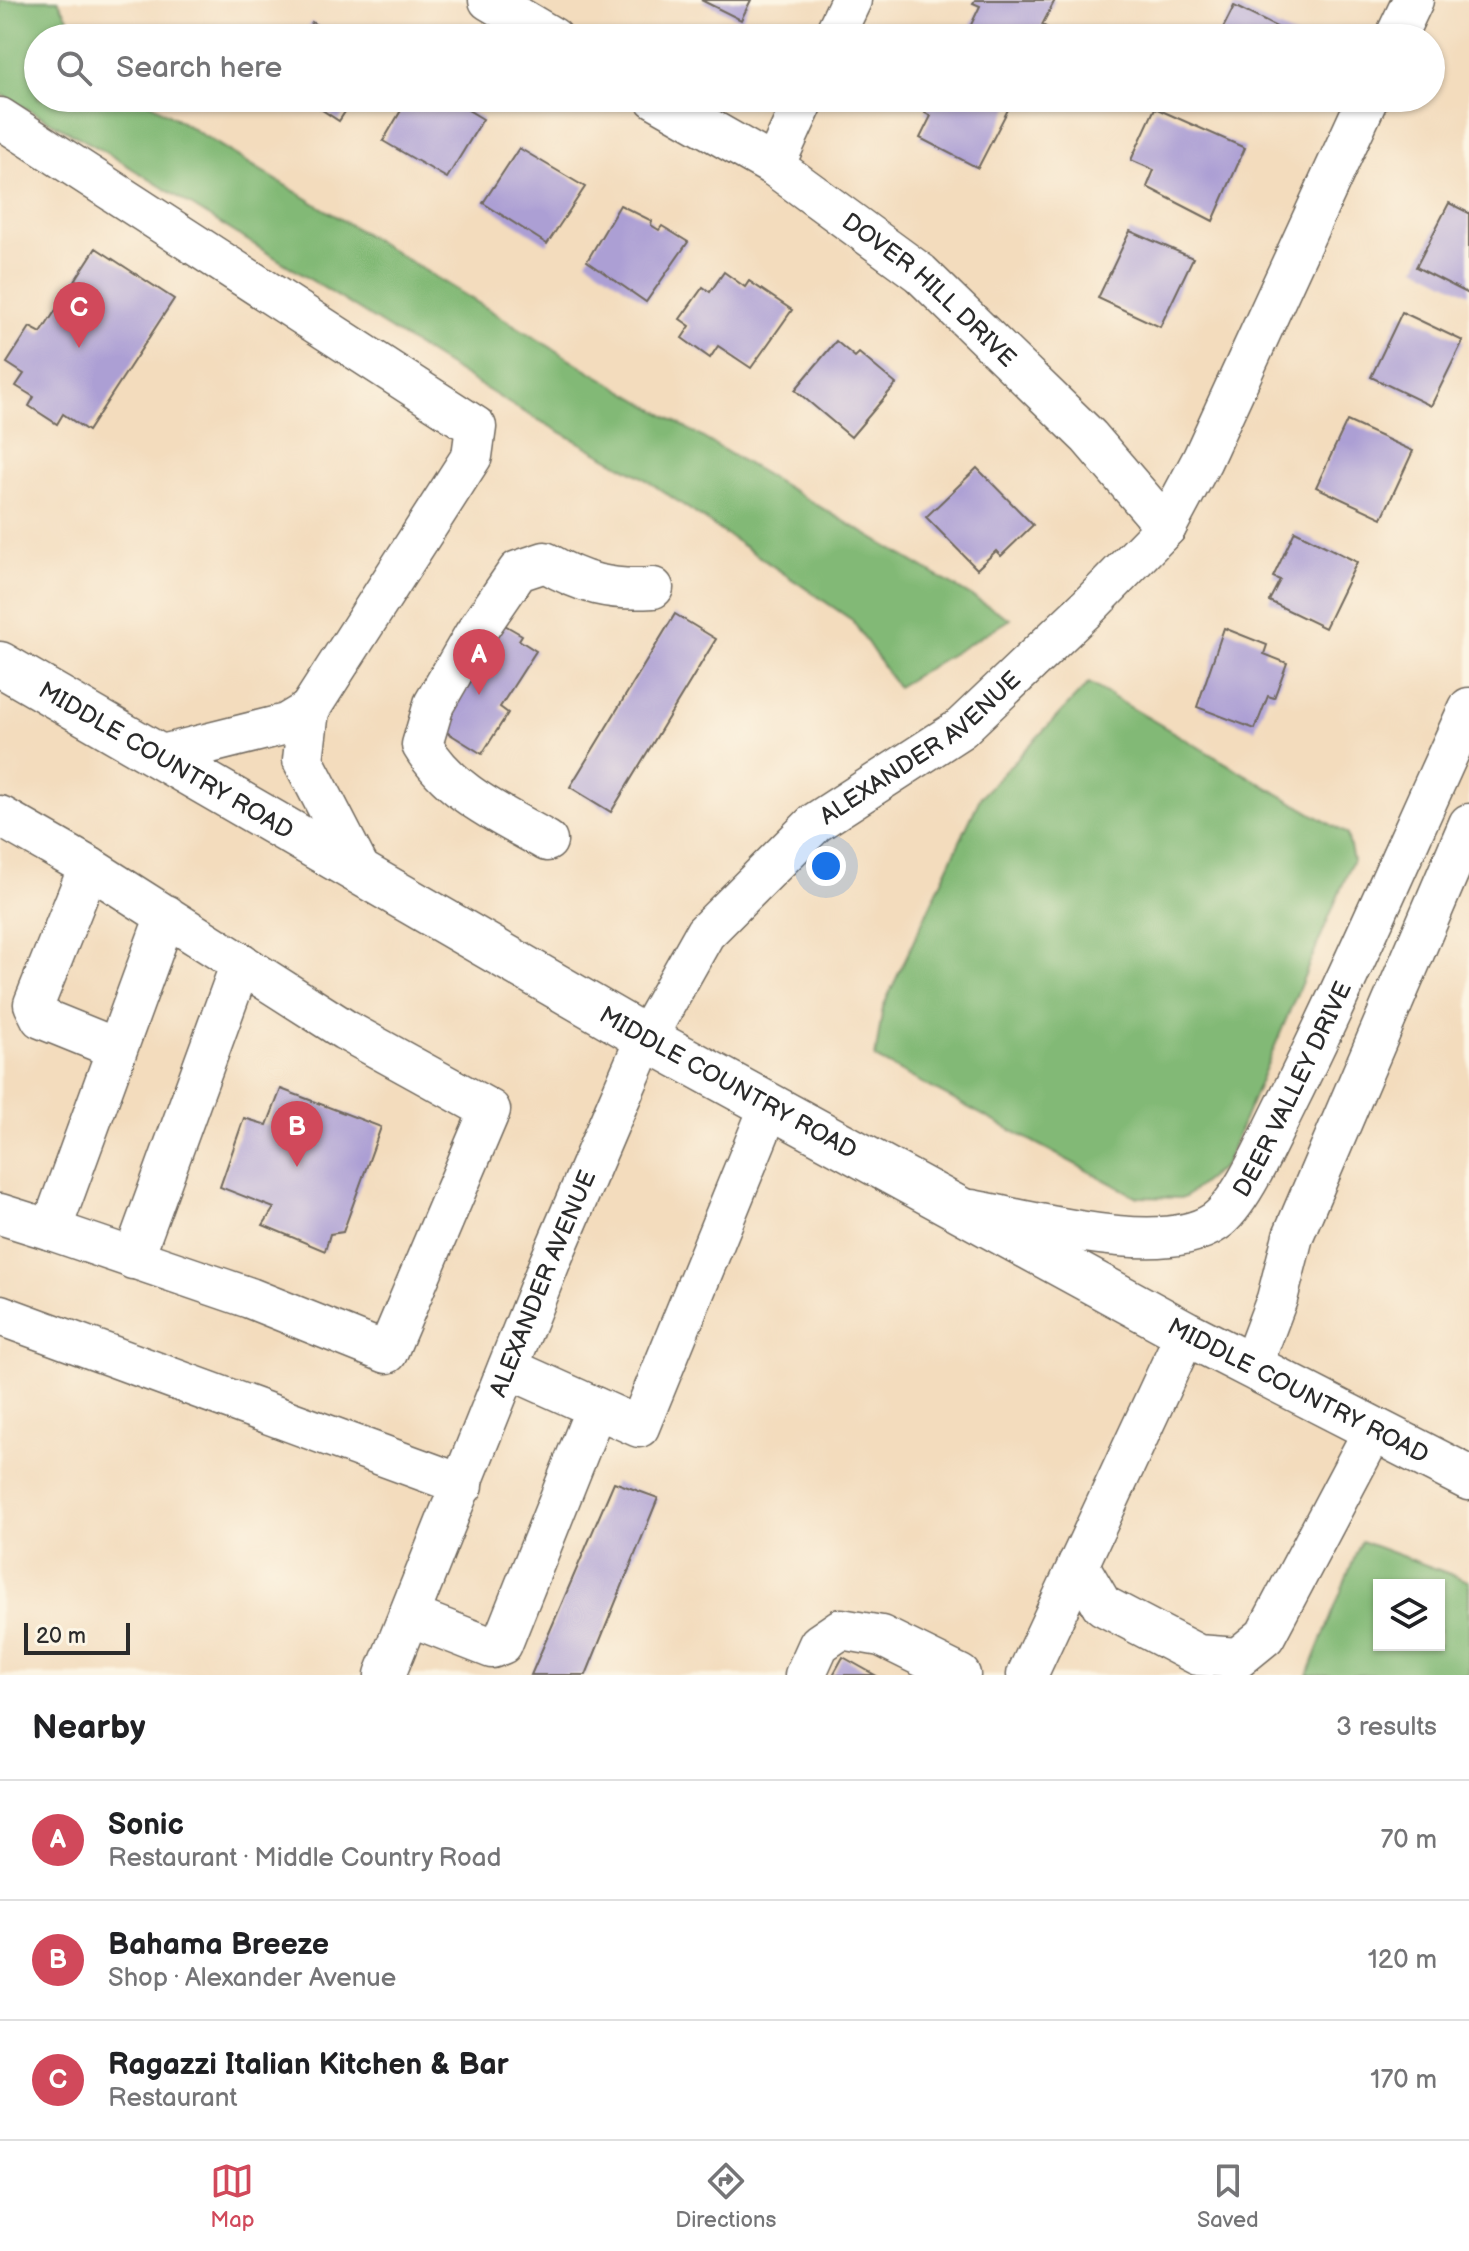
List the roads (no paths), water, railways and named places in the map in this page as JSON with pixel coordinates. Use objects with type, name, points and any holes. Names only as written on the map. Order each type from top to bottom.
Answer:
[{"type":"main road","name":"MIDDLE COUNTRY ROAD","points":[[0,664],[646,1038],[1186,1333],[1469,1478]]},
{"type":"street","points":[[489,0],[529,24]]},
{"type":"street","points":[[840,24],[851,0]]},
{"type":"street","points":[[1402,24],[1413,0]]},
{"type":"street","name":"DOVER HILL DRIVE","points":[[680,112],[774,166],[920,273],[1089,437],[1166,527]]},
{"type":"street","points":[[774,166],[799,112]]},
{"type":"street","name":"ALEXANDER AVENUE","points":[[385,1675],[508,1368],[646,1038],[705,933],[815,823],[960,729],[1089,606],[1166,527],[1202,460],[1362,112]]},
{"type":"street","points":[[0,118],[476,427],[472,456],[309,710],[303,760],[362,874]]},
{"type":"street","points":[[547,841],[460,791],[435,767],[422,745],[434,704],[474,635],[518,571],[545,562],[571,576],[615,590],[653,588]]},
{"type":"street","name":"DEER VALLEY DRIVE","points":[[956,1207],[1125,1237],[1163,1239],[1215,1222],[1246,1183],[1306,1064],[1469,708]]},
{"type":"street","points":[[158,756],[286,724],[309,710]]},
{"type":"street","points":[[0,816],[89,867],[345,1030],[490,1110],[387,1353],[250,1298],[0,1214]]},
{"type":"street","points":[[1252,1365],[1277,1299],[1293,1236],[1469,824]]},
{"type":"street","points":[[89,867],[34,1004],[41,1018],[115,1048]]},
{"type":"street","points":[[51,1230],[166,915]]},
{"type":"street","points":[[133,1259],[241,963]]},
{"type":"street","points":[[508,1368],[639,1427],[770,1106]]},
{"type":"street","points":[[0,1315],[463,1485]]},
{"type":"street","points":[[1027,1675],[1186,1333]]},
{"type":"street","points":[[410,1616],[492,1648],[502,1644],[596,1408]]},
{"type":"street","points":[[1078,1564],[1102,1605],[1198,1655],[1238,1658],[1265,1636],[1375,1428]]},
{"type":"street","points":[[805,1675],[819,1644],[841,1629],[881,1636],[960,1675]]},
{"type":"place","name":"Ragazzi Italian Kitchen & Bar","points":[[79,348]]},
{"type":"place","name":"Sonic","points":[[479,695]]},
{"type":"place","name":"Bahama Breeze","points":[[297,1167]]}]
